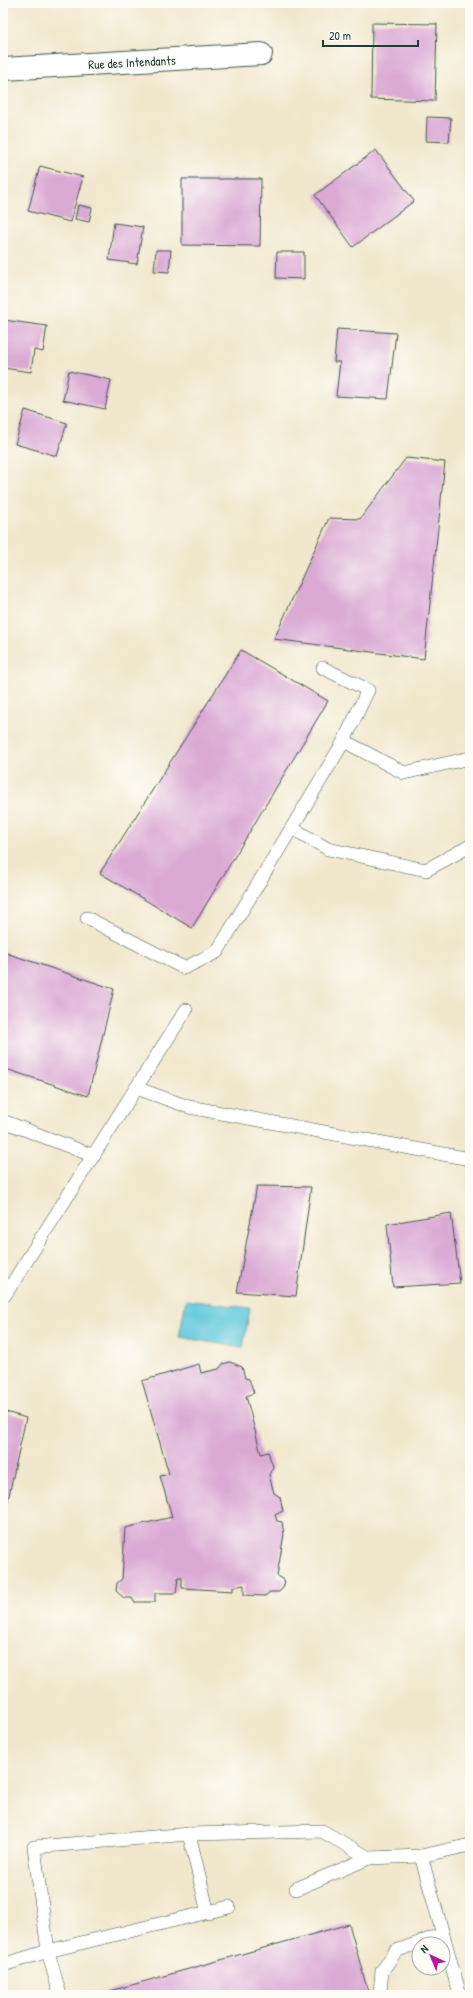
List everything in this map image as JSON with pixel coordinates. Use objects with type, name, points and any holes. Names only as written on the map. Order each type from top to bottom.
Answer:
[{"type":"street","name":"Rue des Intendants","points":[[3,69],[262,54]]},
{"type":"lane","points":[[86,918],[184,968],[217,952],[344,741],[368,690],[323,668]]},
{"type":"lane","points":[[344,741],[404,772],[470,758]]},
{"type":"lane","points":[[292,828],[328,849],[426,870],[470,846]]},
{"type":"lane","points":[[5,1295],[186,1010]]},
{"type":"lane","points":[[136,1088],[189,1107],[470,1159]]},
{"type":"lane","points":[[3,1121],[94,1156]]},
{"type":"lane","points":[[60,1995],[48,1951],[34,1847],[189,1834],[322,1831],[369,1858]]},
{"type":"lane","points":[[189,1834],[208,1913]]},
{"type":"lane","points":[[296,1889],[369,1858],[421,1856],[470,1845]]},
{"type":"lane","points":[[421,1856],[460,1995]]},
{"type":"lane","points":[[3,1965],[48,1951],[229,1907]]},
{"type":"lane","points":[[380,1992],[382,1971],[396,1950],[443,1934]]},
{"type":"water","points":[[186,1300],[250,1308],[243,1348],[179,1337]]},
{"type":"building","points":[[372,23],[437,24],[435,101],[371,99]]},
{"type":"building","points":[[427,117],[451,118],[449,142],[426,141]]},
{"type":"building","points":[[376,150],[414,201],[353,247],[315,195]]},
{"type":"building","points":[[40,166],[83,177],[70,222],[28,211]]},
{"type":"building","points":[[182,179],[261,179],[260,246],[182,245]]},
{"type":"building","points":[[78,205],[92,208],[89,222],[75,219]]},
{"type":"building","points":[[114,223],[143,227],[137,264],[109,260]]},
{"type":"building","points":[[156,250],[171,250],[169,272],[154,271]]},
{"type":"building","points":[[277,252],[304,252],[304,279],[276,278]]},
{"type":"building","points":[[3,320],[47,326],[43,352],[34,350],[31,372],[3,368]]},
{"type":"building","points":[[337,329],[396,333],[388,399],[336,396],[340,362],[334,362]]},
{"type":"building","points":[[69,371],[111,380],[105,409],[63,400]]},
{"type":"building","points":[[25,410],[67,423],[57,456],[15,444]]},
{"type":"building","points":[[406,458],[445,462],[424,659],[274,639],[329,518],[360,519]]},
{"type":"building","points":[[241,650],[328,701],[192,928],[100,873]]},
{"type":"building","points":[[3,952],[114,989],[88,1096],[3,1068]]},
{"type":"building","points":[[257,1186],[311,1187],[296,1296],[237,1292]]},
{"type":"building","points":[[451,1213],[460,1283],[393,1287],[387,1224]]},
{"type":"building","points":[[230,1362],[242,1367],[245,1378],[249,1379],[254,1393],[246,1396],[261,1454],[268,1452],[273,1467],[269,1475],[274,1493],[280,1497],[283,1511],[275,1515],[277,1521],[282,1522],[284,1534],[277,1576],[285,1581],[283,1588],[279,1592],[270,1592],[265,1596],[244,1595],[244,1585],[233,1587],[233,1591],[182,1588],[182,1578],[178,1578],[176,1593],[155,1593],[155,1602],[134,1602],[132,1598],[124,1598],[116,1591],[117,1583],[122,1579],[125,1528],[172,1517],[160,1476],[169,1474],[142,1381],[199,1364],[201,1373],[219,1369],[223,1364]]},
{"type":"building","points":[[3,1411],[26,1418],[4,1518],[3,1518]]},
{"type":"building","points":[[349,1924],[369,1995],[96,1995]]}]
